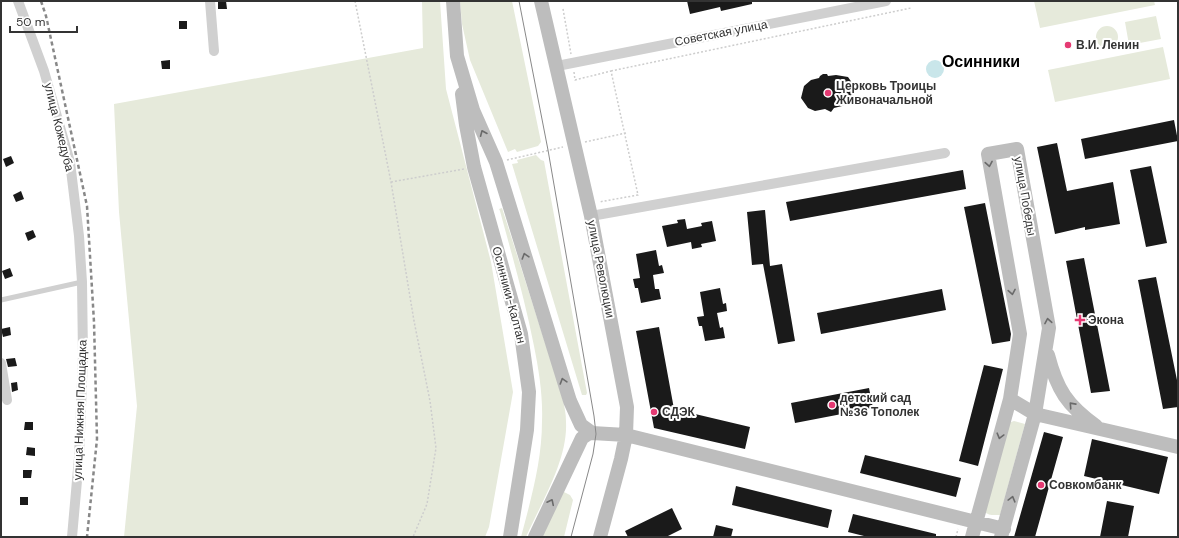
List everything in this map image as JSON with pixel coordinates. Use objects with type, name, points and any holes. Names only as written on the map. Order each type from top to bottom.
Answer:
[{"type":"street","name":"улица Кожедуба","points":[[18,1],[44,71],[70,162],[79,236],[82,282]]},
{"type":"street","points":[[210,1],[214,51]]},
{"type":"street","points":[[453,1],[457,56],[474,110],[496,162],[570,401],[581,425],[592,433]]},
{"type":"street","name":"улица Революции","points":[[541,1],[574,145],[594,216],[627,407],[626,435],[600,537]]},
{"type":"street","name":"Советская улица","points":[[557,66],[886,1]]},
{"type":"street","name":"Осинники-Калтан","points":[[457,56],[466,125],[474,167],[521,334],[529,392],[527,430],[510,537]]},
{"type":"street","name":"улица Победы","points":[[972,537],[1010,399],[1020,334],[988,154],[1017,149],[1049,328],[1036,414],[1003,533]]},
{"type":"street","points":[[594,216],[946,153]]},
{"type":"street","name":"улица Нижняя Площадка","points":[[72,537],[79,458],[83,372],[82,282]]},
{"type":"street","points":[[1046,348],[1057,386],[1081,415],[1102,430]]},
{"type":"street","points":[[1,363],[6,400]]},
{"type":"street","points":[[1010,399],[1036,414],[1178,447]]},
{"type":"street","points":[[535,537],[582,438],[592,433],[626,435],[976,521],[1003,533]]},
{"type":"lane","points":[[1,300],[82,282]]},
{"type":"path","points":[[355,1],[391,182],[414,321],[430,401],[436,448],[427,504],[413,537]]},
{"type":"path","points":[[563,8],[575,80],[910,8]]},
{"type":"path","points":[[594,216],[594,203],[638,195],[626,133],[611,72]]},
{"type":"path","points":[[496,162],[626,133]]},
{"type":"path","points":[[391,182],[474,167]]},
{"type":"shaded area","points":[[422,1],[440,1],[446,89],[491,262],[513,392],[489,527],[485,537],[124,537],[137,406],[119,212],[114,104],[423,48]]},
{"type":"shaded area","points":[[460,1],[512,1],[541,142],[538,146],[517,152],[515,149],[508,152],[470,60],[462,24]]},
{"type":"shaded area","points":[[1034,1],[1154,1],[1155,5],[1040,28]]},
{"type":"shaded area","points":[[1156,16],[1161,39],[1129,45],[1125,22]]},
{"type":"shaded area","points":[[1107,26],[1115,29],[1118,37],[1115,45],[1107,48],[1099,45],[1096,37],[1099,29]]},
{"type":"shaded area","points":[[1163,47],[1170,79],[1055,102],[1048,70]]},
{"type":"shaded area","points":[[536,155],[544,161],[587,393],[586,395],[582,395],[512,164],[518,163],[517,160]]},
{"type":"shaded area","points":[[502,208],[556,377],[566,416],[563,451],[546,496],[526,537],[521,537],[535,480],[542,436],[541,393],[536,355],[527,312],[499,209]]},
{"type":"shaded area","points":[[1014,421],[1025,424],[1000,515],[993,515],[984,511],[1008,423]]},
{"type":"shaded area","points":[[564,492],[570,495],[573,500],[564,537],[539,537]]},
{"type":"water","points":[[935,60],[941,63],[944,69],[941,75],[935,78],[929,75],[926,69],[929,63]]},
{"type":"building","points":[[218,1],[226,1],[227,9],[218,9]]},
{"type":"building","points":[[687,1],[752,1],[752,4],[721,11],[720,7],[690,14]]},
{"type":"building","points":[[179,21],[187,21],[187,29],[179,29]]},
{"type":"building","points":[[170,60],[170,69],[162,69],[161,61]]},
{"type":"building","name":"Церковь Троицы Живоначальной","points":[[823,74],[827,74],[828,76],[836,75],[848,77],[855,87],[853,100],[842,106],[834,108],[831,112],[825,109],[815,111],[808,108],[801,98],[804,86],[811,80],[819,78]]},
{"type":"building","points":[[1174,120],[1178,141],[1085,159],[1081,139]]},
{"type":"building","points":[[1057,143],[1067,191],[1113,182],[1120,224],[1085,230],[1085,227],[1055,234],[1037,147]]},
{"type":"building","points":[[11,156],[14,163],[6,167],[3,159]]},
{"type":"building","points":[[1151,166],[1167,243],[1146,247],[1130,170]]},
{"type":"building","points":[[963,170],[966,189],[790,221],[786,202]]},
{"type":"building","points":[[21,191],[24,199],[16,202],[13,195]]},
{"type":"building","points":[[985,203],[1011,334],[1010,341],[992,344],[964,207]]},
{"type":"building","points":[[765,210],[770,266],[782,264],[795,341],[778,344],[763,264],[752,265],[747,212]]},
{"type":"building","points":[[685,219],[687,229],[702,226],[701,223],[712,221],[716,241],[701,244],[702,247],[692,249],[691,242],[667,247],[662,226],[678,223],[677,220]]},
{"type":"building","points":[[33,230],[36,237],[28,241],[25,233]]},
{"type":"building","points":[[656,250],[659,266],[662,265],[664,273],[653,275],[655,289],[659,289],[661,299],[641,303],[638,288],[635,288],[633,279],[640,278],[636,254]]},
{"type":"building","points":[[1084,258],[1110,391],[1091,393],[1066,261]]},
{"type":"building","points":[[10,268],[13,276],[5,279],[2,271]]},
{"type":"building","points":[[1156,277],[1178,385],[1178,407],[1163,409],[1138,280]]},
{"type":"building","points":[[720,288],[723,304],[726,303],[727,311],[717,313],[720,328],[723,327],[725,338],[705,341],[702,326],[699,326],[697,317],[704,316],[700,292]]},
{"type":"building","points":[[942,289],[946,310],[821,334],[817,313]]},
{"type":"building","points":[[10,327],[11,335],[3,337],[1,329]]},
{"type":"building","points":[[659,327],[674,409],[750,427],[745,449],[654,428],[636,331]]},
{"type":"building","points":[[15,358],[17,366],[8,367],[6,359]]},
{"type":"building","points":[[984,365],[1003,369],[978,466],[959,461]]},
{"type":"building","points":[[17,382],[18,390],[12,392],[11,383]]},
{"type":"building","name":"детский сад №36 Тополек","points":[[869,388],[873,408],[795,423],[791,403]]},
{"type":"building","points":[[25,422],[33,422],[33,430],[24,430]]},
{"type":"building","points":[[1044,432],[1063,437],[1035,537],[1014,537]]},
{"type":"building","points":[[1092,439],[1168,457],[1159,494],[1084,476]]},
{"type":"building","points":[[27,447],[35,448],[35,456],[26,455]]},
{"type":"building","points":[[865,455],[961,478],[956,497],[860,473]]},
{"type":"building","points":[[23,470],[32,470],[31,478],[23,478]]},
{"type":"building","points":[[736,486],[832,510],[828,528],[732,505]]},
{"type":"building","points":[[20,497],[28,497],[28,505],[20,505]]},
{"type":"building","points":[[1107,501],[1134,506],[1128,537],[1100,537]]},
{"type":"building","points":[[672,508],[682,529],[666,537],[628,537],[625,531]]},
{"type":"building","points":[[853,514],[936,534],[936,537],[868,537],[848,532]]},
{"type":"building","points":[[716,525],[733,529],[731,537],[713,537]]},
{"type":"tram line","points":[[519,1],[548,150],[596,434],[593,454],[571,537]]},
{"type":"railway","points":[[41,1],[46,16],[87,206],[94,322],[97,439],[87,537]]},
{"type":"place","name":"В.И. Ленин","points":[[1068,45]]},
{"type":"place","name":"Церковь Троицы Живоначальной","points":[[828,93]]},
{"type":"place","name":"Экона","points":[[1080,320]]},
{"type":"place","name":"детский сад №36 Тополек","points":[[832,405]]},
{"type":"place","name":"СДЭК","points":[[654,412]]},
{"type":"place","name":"Совкомбанк","points":[[1041,485]]},
{"type":"district","name":"Осинники","points":[[981,61]]}]
